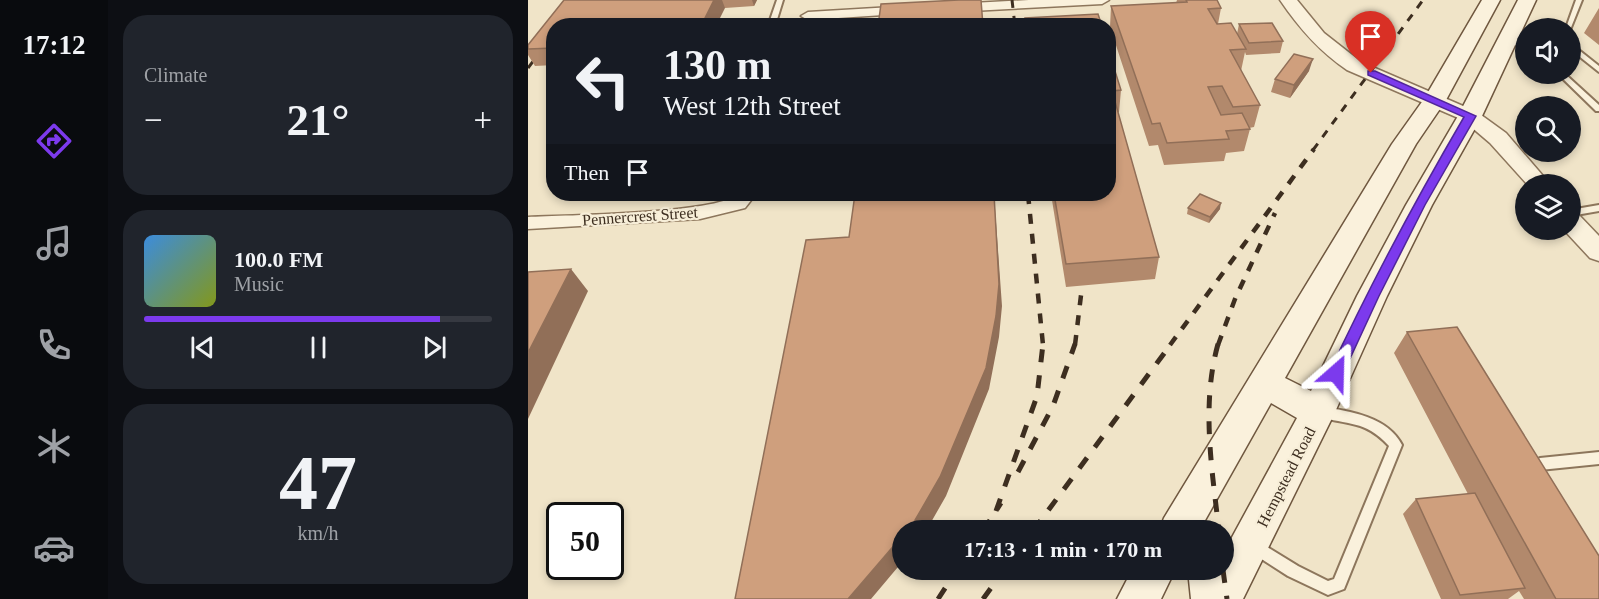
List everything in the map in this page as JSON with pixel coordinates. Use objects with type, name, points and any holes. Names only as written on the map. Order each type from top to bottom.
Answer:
[{"type":"main road","points":[[1200,514],[1264,383],[1404,144],[1435,100],[1491,0]]},
{"type":"main road","name":"Hempstead Road","points":[[1522,18],[1527,0]]},
{"type":"main road","name":"Hempstead Road","points":[[1221,599],[1252,544],[1318,412],[1377,285],[1419,205],[1515,39]]},
{"type":"main road","points":[[1264,383],[1318,412]]},
{"type":"main road","points":[[1138,599],[1149,580]]},
{"type":"main road","points":[[1209,580],[1212,599]]},
{"type":"street","points":[[808,18],[812,0]]},
{"type":"street","points":[[945,8],[1102,0]]},
{"type":"street","points":[[1288,0],[1308,28],[1337,56],[1354,66],[1470,116],[1498,138],[1530,174]]},
{"type":"street","points":[[836,18],[922,9]]},
{"type":"street","name":"Pennercrest Street","points":[[528,223],[700,213],[738,204],[741,201]]},
{"type":"street","points":[[1581,233],[1599,252]]},
{"type":"lane","points":[[774,18],[780,0]]},
{"type":"lane","points":[[1573,18],[1580,0]]},
{"type":"lane","points":[[1581,54],[1599,70]]},
{"type":"lane","points":[[1572,84],[1599,109]]},
{"type":"lane","points":[[1581,211],[1599,208]]},
{"type":"lane","points":[[1252,544],[1293,571],[1328,588],[1339,584],[1396,446],[1386,433],[1359,417],[1318,412]]},
{"type":"lane","points":[[1540,464],[1599,458]]},
{"type":"building","points":[[564,0],[714,0],[705,18],[550,18]]},
{"type":"building","points":[[981,0],[982,18],[879,18],[881,4]]},
{"type":"building","points":[[1186,0],[1217,0],[1221,8],[1208,9],[1217,24],[1231,23],[1246,49],[1230,50],[1260,105],[1233,107],[1222,86],[1208,87],[1221,115],[1242,113],[1250,129],[1226,131],[1229,139],[1167,143],[1160,123],[1152,124],[1111,6],[1187,2]]},
{"type":"building","points":[[1098,14],[1099,18],[1025,18]]},
{"type":"building","points":[[546,22],[546,48],[528,49],[528,45]]},
{"type":"building","points":[[1272,23],[1283,41],[1249,43],[1239,24]]},
{"type":"building","points":[[1294,54],[1313,59],[1294,85],[1275,79]]},
{"type":"building","points":[[1116,74],[1121,90],[1116,91]]},
{"type":"building","points":[[1116,105],[1159,257],[1066,264],[1055,201],[1116,201]]},
{"type":"building","points":[[1200,194],[1221,203],[1210,217],[1188,208]]},
{"type":"building","points":[[854,201],[994,201],[999,284],[996,316],[986,368],[940,477],[915,520],[892,520],[892,548],[848,599],[735,599],[806,240],[849,237]]},
{"type":"building","points":[[571,269],[528,353],[528,272]]},
{"type":"building","points":[[1457,327],[1599,556],[1599,599],[1556,599],[1407,332]]},
{"type":"building","points":[[1475,493],[1525,588],[1460,595],[1416,499]]},
{"type":"railway","points":[[1012,0],[1014,18]]},
{"type":"railway","points":[[1313,150],[1423,0]]},
{"type":"railway","points":[[528,68],[546,44]]},
{"type":"railway","points":[[1170,345],[1314,149]]},
{"type":"railway","points":[[1029,201],[1043,344]]},
{"type":"railway","points":[[1218,345],[1235,299],[1275,213]]},
{"type":"railway","points":[[1075,345],[1082,287]]},
{"type":"railway","points":[[996,511],[1037,396],[1043,344]]},
{"type":"railway","points":[[1018,472],[1053,406],[1075,344]]},
{"type":"railway","points":[[1041,520],[1171,344]]},
{"type":"railway","points":[[1218,344],[1210,390],[1209,414],[1211,461],[1218,520]]},
{"type":"railway","points":[[996,511],[1001,503]]},
{"type":"railway","points":[[990,520],[996,511]]},
{"type":"railway","points":[[938,599],[950,580]]},
{"type":"railway","points":[[983,599],[997,580]]},
{"type":"railway","points":[[1224,580],[1227,599]]},
{"type":"route","points":[[1336,373],[1372,296],[1419,205],[1470,116],[1371,73]]}]
